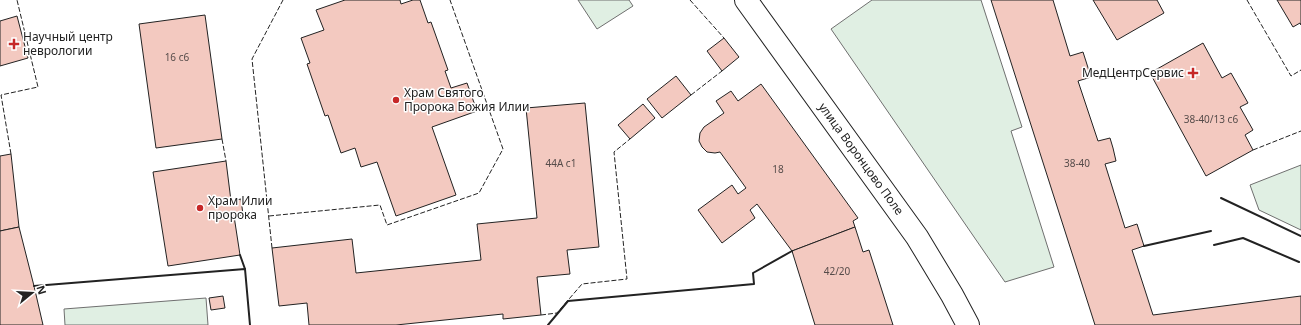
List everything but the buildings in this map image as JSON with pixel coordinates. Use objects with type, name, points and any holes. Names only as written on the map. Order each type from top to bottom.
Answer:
[{"type":"street","name":"улица Воронцово Поле","points":[[746,0],[917,237],[968,325]]},
{"type":"green space","points":[[578,0],[629,0],[633,6],[597,29]]},
{"type":"green space","points":[[872,0],[981,0],[1022,127],[1011,131],[1054,267],[1005,282],[831,29]]},
{"type":"green space","points":[[1301,165],[1301,230],[1259,210],[1250,185]]},
{"type":"green space","points":[[206,298],[208,325],[65,325],[64,309]]},
{"type":"fence","points":[[11,154],[1,95],[38,87],[17,0]]},
{"type":"fence","points":[[272,248],[252,59],[283,0]]},
{"type":"fence","points":[[269,216],[380,205],[387,225],[479,193],[503,149],[450,0]]},
{"type":"fence","points":[[690,0],[724,38]]},
{"type":"fence","points":[[1247,0],[1291,76],[1301,70]]},
{"type":"fence","points":[[691,95],[722,71]]},
{"type":"fence","points":[[1253,150],[1301,131]]},
{"type":"fence","points":[[222,139],[226,161]]},
{"type":"fence","points":[[541,315],[557,313],[582,284],[627,279],[614,152],[630,139]]},
{"type":"wall","points":[[1221,198],[1301,236]]},
{"type":"wall","points":[[1144,246],[1211,231]]},
{"type":"wall","points":[[1214,245],[1243,238],[1299,262]]},
{"type":"wall","points":[[548,325],[568,301],[754,284],[753,273],[792,251]]},
{"type":"wall","points":[[240,255],[245,269]]},
{"type":"wall","points":[[34,286],[245,269],[250,325]]},
{"type":"place","name":"Научный центр неврологии","points":[[14,44]]},
{"type":"place","name":"МедЦентрСервис","points":[[1193,73]]},
{"type":"place","name":"Храм Святого Пророка Божия Илии","points":[[396,100]]},
{"type":"place","name":"Храм Илии пророка","points":[[200,208]]}]
